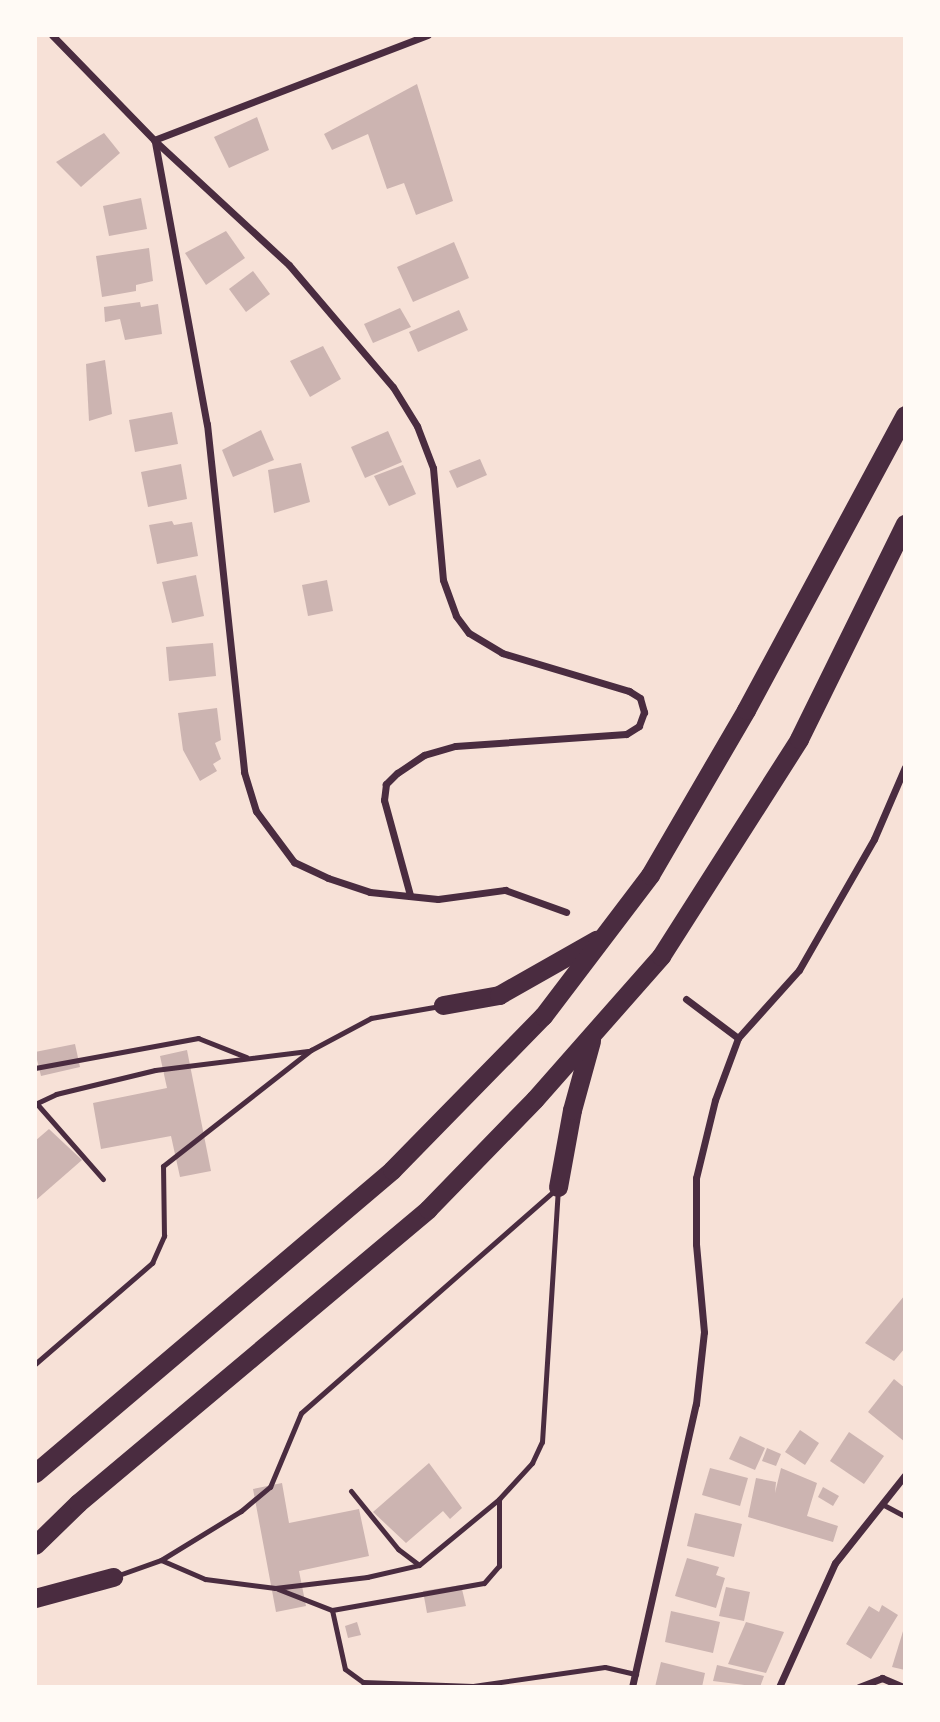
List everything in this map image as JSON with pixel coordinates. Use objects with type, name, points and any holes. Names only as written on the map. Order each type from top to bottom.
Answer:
[{"type":"highway","points":[[35,1473],[392,1170],[542,1016],[609,933],[650,875],[746,710],[905,415]]},
{"type":"highway","points":[[35,1545],[78,1503],[428,1209],[592,1037],[661,956],[799,739],[905,524]]},
{"type":"highway","points":[[443,1005],[499,995],[609,933]]},
{"type":"highway","points":[[558,1187],[572,1111],[592,1037]]},
{"type":"highway","points":[[35,1598],[113,1577]]},
{"type":"street","points":[[52,35],[154,140],[289,265],[393,387],[417,426],[433,468],[443,580],[456,616],[469,633],[502,653],[629,691],[640,698],[644,712],[639,726],[626,734],[455,746],[424,755],[397,773],[386,784],[384,800],[410,895]]},
{"type":"street","points":[[154,140],[425,36]]},
{"type":"street","points":[[154,140],[207,424],[244,772],[256,811],[294,863],[370,892],[438,899],[505,890],[566,912]]},
{"type":"street","points":[[632,1687],[696,1404],[704,1332],[696,1244],[696,1178],[715,1100],[738,1038],[799,970],[874,839],[905,767]]},
{"type":"street","points":[[686,999],[738,1038]]},
{"type":"street","points":[[779,1687],[835,1563],[905,1475]]},
{"type":"street","points":[[859,1687],[882,1678],[903,1687]]},
{"type":"lane","points":[[35,1364],[152,1263],[164,1236],[163,1166],[311,1050],[370,1018],[443,1005]]},
{"type":"lane","points":[[35,1068],[198,1038],[249,1058]]},
{"type":"lane","points":[[103,1179],[36,1104],[56,1094],[155,1070],[311,1050]]},
{"type":"lane","points":[[275,1588],[367,1577],[419,1565],[499,1499],[532,1463],[542,1442],[558,1187]]},
{"type":"lane","points":[[113,1577],[161,1560],[241,1511],[270,1487],[301,1413],[558,1187]]},
{"type":"lane","points":[[351,1491],[398,1549],[419,1565]]},
{"type":"lane","points":[[161,1560],[205,1578],[275,1588],[332,1611],[484,1583],[499,1566],[499,1499]]},
{"type":"lane","points":[[882,1504],[905,1516]]},
{"type":"lane","points":[[332,1611],[345,1669],[363,1682],[473,1686],[605,1667],[636,1674]]},
{"type":"building","points":[[417,84],[453,201],[416,215],[404,183],[387,189],[368,134],[332,150],[324,134]]},
{"type":"building","points":[[257,117],[269,150],[229,168],[214,137]]},
{"type":"building","points":[[104,133],[120,153],[81,187],[56,162]]},
{"type":"building","points":[[141,198],[147,229],[109,236],[103,206]]},
{"type":"building","points":[[226,231],[245,258],[206,285],[185,253]]},
{"type":"building","points":[[454,242],[469,278],[413,302],[397,267]]},
{"type":"building","points":[[149,248],[153,281],[136,285],[136,291],[102,297],[96,256]]},
{"type":"building","points":[[253,271],[270,294],[246,312],[229,289]]},
{"type":"building","points":[[140,302],[141,307],[158,304],[162,334],[125,340],[120,319],[105,322],[104,307]]},
{"type":"building","points":[[400,308],[411,327],[373,343],[364,324]]},
{"type":"building","points":[[459,310],[468,330],[418,352],[409,332]]},
{"type":"building","points":[[323,346],[341,379],[310,397],[290,361]]},
{"type":"building","points":[[105,360],[112,414],[89,421],[86,364]]},
{"type":"building","points":[[172,412],[178,444],[135,452],[129,420]]},
{"type":"building","points":[[261,430],[274,460],[233,477],[222,450]]},
{"type":"building","points":[[388,431],[402,462],[365,478],[351,447]]},
{"type":"building","points":[[480,459],[487,475],[457,488],[449,471]]},
{"type":"building","points":[[301,463],[310,502],[274,513],[268,470]]},
{"type":"building","points":[[181,464],[187,499],[148,507],[141,472]]},
{"type":"building","points":[[403,465],[416,494],[389,506],[374,476]]},
{"type":"building","points":[[172,521],[174,525],[192,522],[198,556],[157,564],[149,525]]},
{"type":"building","points":[[196,575],[204,616],[172,623],[162,582]]},
{"type":"building","points":[[327,580],[333,611],[308,616],[302,585]]},
{"type":"building","points":[[213,643],[216,676],[169,681],[166,647]]},
{"type":"building","points":[[217,708],[221,740],[215,743],[221,759],[213,764],[217,771],[200,781],[183,750],[178,713]]},
{"type":"building","points":[[75,1044],[80,1067],[41,1076],[35,1052]]},
{"type":"building","points":[[187,1050],[211,1171],[180,1177],[171,1136],[101,1149],[93,1103],[167,1088],[160,1056]]},
{"type":"building","points":[[49,1129],[82,1160],[35,1201],[35,1141]]},
{"type":"building","points":[[905,1295],[905,1348],[894,1361],[865,1343]]},
{"type":"building","points":[[894,1379],[905,1388],[905,1442],[868,1412]]},
{"type":"building","points":[[800,1430],[819,1443],[805,1465],[785,1452]]},
{"type":"building","points":[[849,1432],[884,1456],[864,1484],[830,1461]]},
{"type":"building","points":[[740,1436],[765,1448],[755,1470],[729,1459]]},
{"type":"building","points":[[767,1448],[781,1454],[776,1466],[762,1461]]},
{"type":"building","points":[[429,1463],[462,1508],[450,1519],[443,1511],[406,1543],[373,1512]]},
{"type":"building","points":[[710,1468],[748,1478],[740,1506],[702,1495]]},
{"type":"building","points":[[781,1468],[817,1483],[807,1516],[838,1526],[833,1542],[748,1517],[756,1478],[776,1482],[775,1493]]},
{"type":"building","points":[[282,1483],[289,1523],[359,1509],[369,1556],[299,1571],[306,1606],[276,1612],[253,1489]]},
{"type":"building","points":[[823,1487],[839,1496],[833,1506],[818,1497]]},
{"type":"building","points":[[695,1513],[742,1524],[734,1557],[687,1546]]},
{"type":"building","points":[[687,1558],[719,1567],[716,1575],[725,1578],[716,1608],[675,1596]]},
{"type":"building","points":[[461,1585],[466,1606],[427,1613],[423,1591]]},
{"type":"building","points":[[726,1587],[750,1592],[744,1621],[719,1616]]},
{"type":"building","points":[[882,1605],[898,1615],[871,1659],[846,1644],[869,1606],[879,1612]]},
{"type":"building","points":[[671,1611],[720,1622],[713,1653],[665,1642]]},
{"type":"building","points":[[357,1622],[361,1635],[348,1638],[345,1626]]},
{"type":"building","points":[[746,1622],[784,1632],[766,1673],[728,1664]]},
{"type":"building","points":[[905,1628],[905,1670],[892,1667]]},
{"type":"building","points":[[661,1662],[705,1673],[702,1687],[655,1687]]},
{"type":"building","points":[[717,1665],[764,1676],[760,1687],[713,1681]]}]
